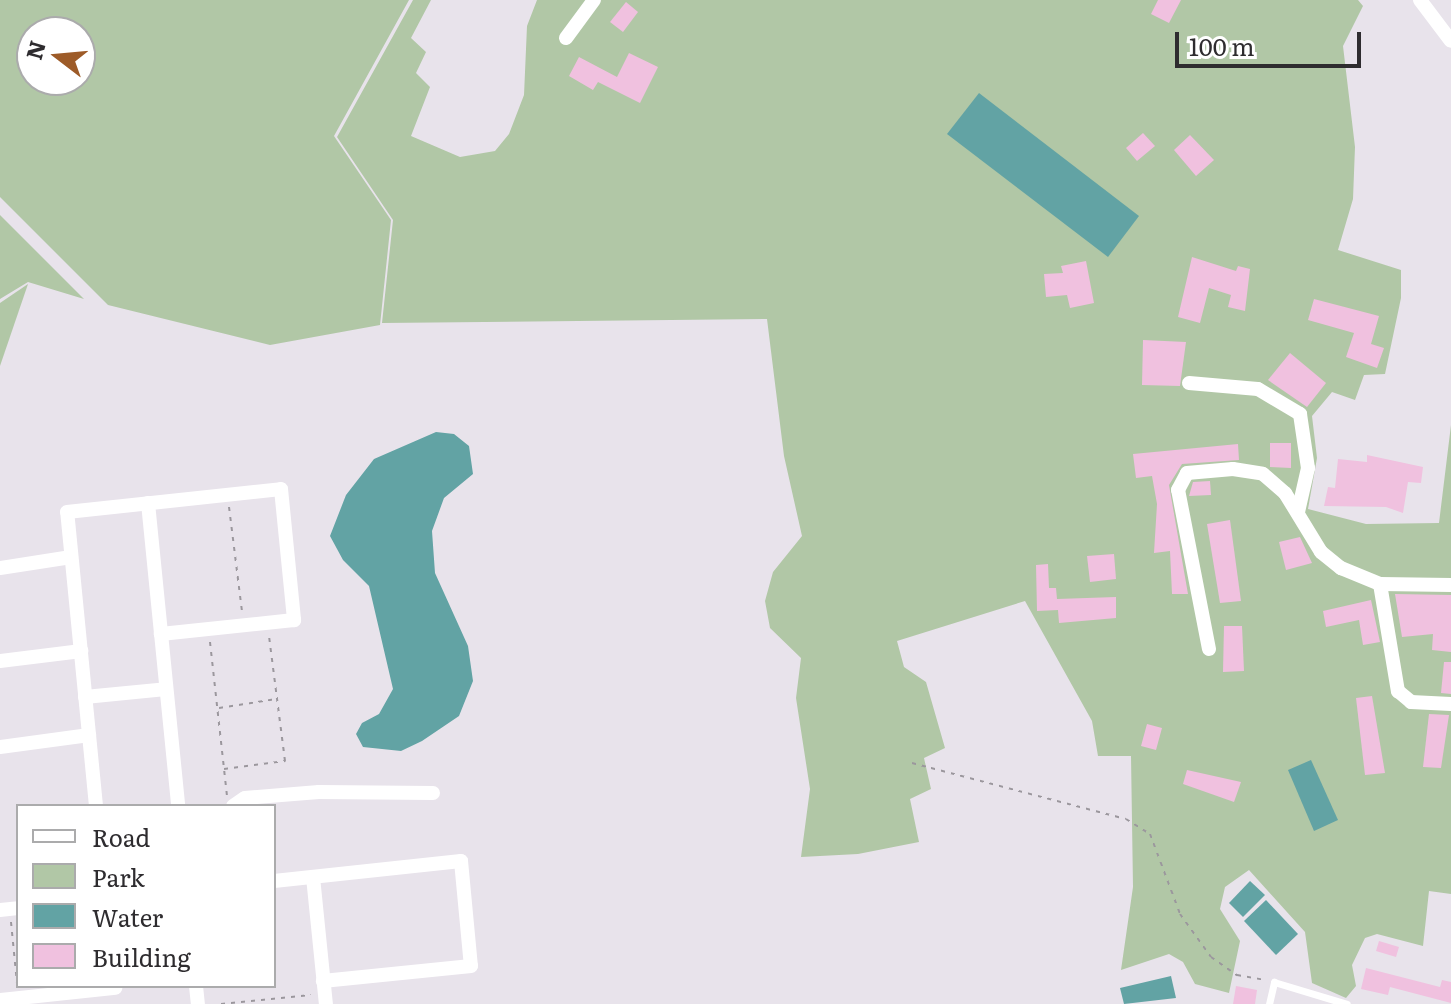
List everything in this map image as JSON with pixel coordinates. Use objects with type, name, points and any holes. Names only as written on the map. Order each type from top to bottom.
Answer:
[{"type":"street","points":[[566,38],[594,0]]},
{"type":"street","points":[[1420,0],[1451,41]]},
{"type":"street","points":[[1189,383],[1258,389],[1300,414],[1308,468],[1298,512]]},
{"type":"street","points":[[1209,649],[1178,490],[1182,475],[1233,469],[1263,474],[1298,512],[1321,552],[1341,568],[1380,584],[1451,585]]},
{"type":"street","points":[[96,804],[67,512],[281,489],[294,620],[161,634]]},
{"type":"street","points":[[148,503],[178,804]]},
{"type":"street","points":[[0,568],[71,557]]},
{"type":"street","points":[[1380,584],[1398,691],[1411,702],[1451,704]]},
{"type":"street","points":[[0,661],[81,651]]},
{"type":"street","points":[[85,697],[166,689]]},
{"type":"street","points":[[0,747],[89,735]]},
{"type":"street","points":[[234,804],[245,798],[319,792],[433,793]]},
{"type":"street","points":[[276,881],[461,861],[471,966],[324,993],[313,877]]},
{"type":"street","points":[[0,1000],[104,988]]},
{"type":"lane","points":[[1269,1004],[1274,982],[1347,1004]]},
{"type":"path","points":[[228,495],[243,625]]},
{"type":"path","points":[[224,769],[285,761],[267,623]]},
{"type":"path","points":[[209,629],[231,804]]},
{"type":"path","points":[[217,708],[277,699]]},
{"type":"path","points":[[912,763],[1126,819],[1150,834],[1180,914],[1211,957],[1237,975],[1274,982]]},
{"type":"path","points":[[9,909],[16,971]]},
{"type":"path","points":[[18,988],[19,997]]},
{"type":"path","points":[[221,1004],[324,993]]},
{"type":"green space","points":[[0,0],[409,0],[334,136],[391,220],[380,325],[270,345],[108,305],[0,197]]},
{"type":"green space","points":[[413,0],[431,0],[411,38],[426,52],[416,73],[430,87],[411,136],[460,157],[495,151],[509,134],[524,95],[527,26],[537,0],[1358,0],[1363,6],[1343,46],[1355,147],[1353,199],[1338,250],[1401,270],[1401,298],[1385,374],[1364,375],[1355,400],[1332,392],[1312,416],[1317,458],[1308,509],[1366,524],[1439,523],[1451,425],[1451,894],[1429,891],[1423,946],[1377,934],[1365,938],[1352,965],[1356,986],[1346,998],[1312,983],[1305,932],[1249,870],[1225,887],[1220,909],[1240,941],[1229,993],[1195,984],[1183,962],[1169,954],[1121,970],[1133,887],[1131,756],[1098,756],[1092,721],[1025,601],[897,641],[904,667],[926,682],[945,748],[924,758],[931,789],[910,799],[919,842],[858,854],[801,857],[810,789],[796,698],[801,658],[770,628],[765,601],[773,572],[802,536],[784,456],[767,319],[382,323],[393,220],[337,137]]},
{"type":"green space","points":[[0,215],[84,299],[28,282],[0,299]]},
{"type":"green space","points":[[28,284],[0,366],[0,303]]},
{"type":"water","points":[[979,93],[1139,216],[1108,257],[947,134]]},
{"type":"water","points":[[436,432],[454,434],[469,446],[473,474],[444,498],[432,531],[435,573],[468,646],[473,681],[459,716],[422,741],[401,751],[363,747],[356,734],[362,723],[379,714],[393,689],[369,586],[343,560],[330,536],[346,495],[374,459]]},
{"type":"water","points":[[1311,760],[1338,820],[1314,831],[1288,770]]},
{"type":"water","points":[[1250,881],[1265,895],[1243,917],[1229,903]]},
{"type":"water","points":[[1266,900],[1298,934],[1276,955],[1244,921]]},
{"type":"water","points":[[1171,976],[1176,998],[1124,1004],[1120,988]]},
{"type":"building","points":[[1158,0],[1181,0],[1169,23],[1151,14]]},
{"type":"building","points":[[626,2],[638,12],[623,32],[610,22]]},
{"type":"building","points":[[629,53],[658,67],[640,103],[598,82],[593,90],[569,76],[579,57],[617,77]]},
{"type":"building","points":[[1143,133],[1155,146],[1137,161],[1126,148]]},
{"type":"building","points":[[1190,135],[1214,160],[1196,176],[1174,150]]},
{"type":"building","points":[[1192,257],[1236,271],[1238,266],[1250,269],[1245,311],[1228,307],[1231,295],[1209,288],[1200,323],[1178,317]]},
{"type":"building","points":[[1086,261],[1094,303],[1070,308],[1067,295],[1046,297],[1044,274],[1063,273],[1061,266]]},
{"type":"building","points":[[1314,299],[1379,316],[1371,344],[1384,348],[1377,368],[1346,357],[1354,333],[1308,320]]},
{"type":"building","points":[[1143,340],[1186,342],[1180,386],[1142,385]]},
{"type":"building","points":[[1290,353],[1326,383],[1307,407],[1268,380]]},
{"type":"building","points":[[1270,443],[1291,443],[1291,468],[1270,467]]},
{"type":"building","points":[[1238,444],[1239,460],[1182,464],[1169,485],[1188,594],[1172,594],[1170,551],[1154,553],[1157,504],[1152,476],[1136,478],[1133,454]]},
{"type":"building","points":[[1367,455],[1423,467],[1421,483],[1408,482],[1403,513],[1386,507],[1324,506],[1328,487],[1335,488],[1338,459],[1367,462]]},
{"type":"building","points":[[1210,481],[1211,495],[1189,496],[1193,482]]},
{"type":"building","points":[[1230,520],[1241,601],[1220,603],[1207,524]]},
{"type":"building","points":[[1300,537],[1312,563],[1286,570],[1279,542]]},
{"type":"building","points":[[1114,554],[1116,579],[1090,582],[1087,556]]},
{"type":"building","points":[[1048,564],[1049,588],[1056,588],[1057,599],[1116,597],[1116,618],[1059,623],[1058,610],[1037,611],[1036,565]]},
{"type":"building","points":[[1395,594],[1451,595],[1451,652],[1432,650],[1433,634],[1402,637]]},
{"type":"building","points":[[1371,600],[1380,642],[1363,645],[1359,620],[1326,627],[1323,611]]},
{"type":"building","points":[[1224,626],[1242,626],[1244,671],[1223,672]]},
{"type":"building","points":[[1444,662],[1451,662],[1451,694],[1441,693]]},
{"type":"building","points":[[1372,696],[1385,773],[1365,775],[1356,698]]},
{"type":"building","points":[[1429,714],[1449,715],[1441,768],[1423,767]]},
{"type":"building","points":[[1147,724],[1162,728],[1156,750],[1141,746]]},
{"type":"building","points":[[1187,770],[1241,782],[1234,802],[1183,784]]},
{"type":"building","points":[[1379,941],[1399,947],[1396,957],[1376,951]]},
{"type":"building","points":[[1366,968],[1440,987],[1442,980],[1451,982],[1451,1003],[1390,987],[1388,995],[1361,989]]},
{"type":"building","points":[[1236,986],[1257,990],[1255,1004],[1233,1004]]}]
